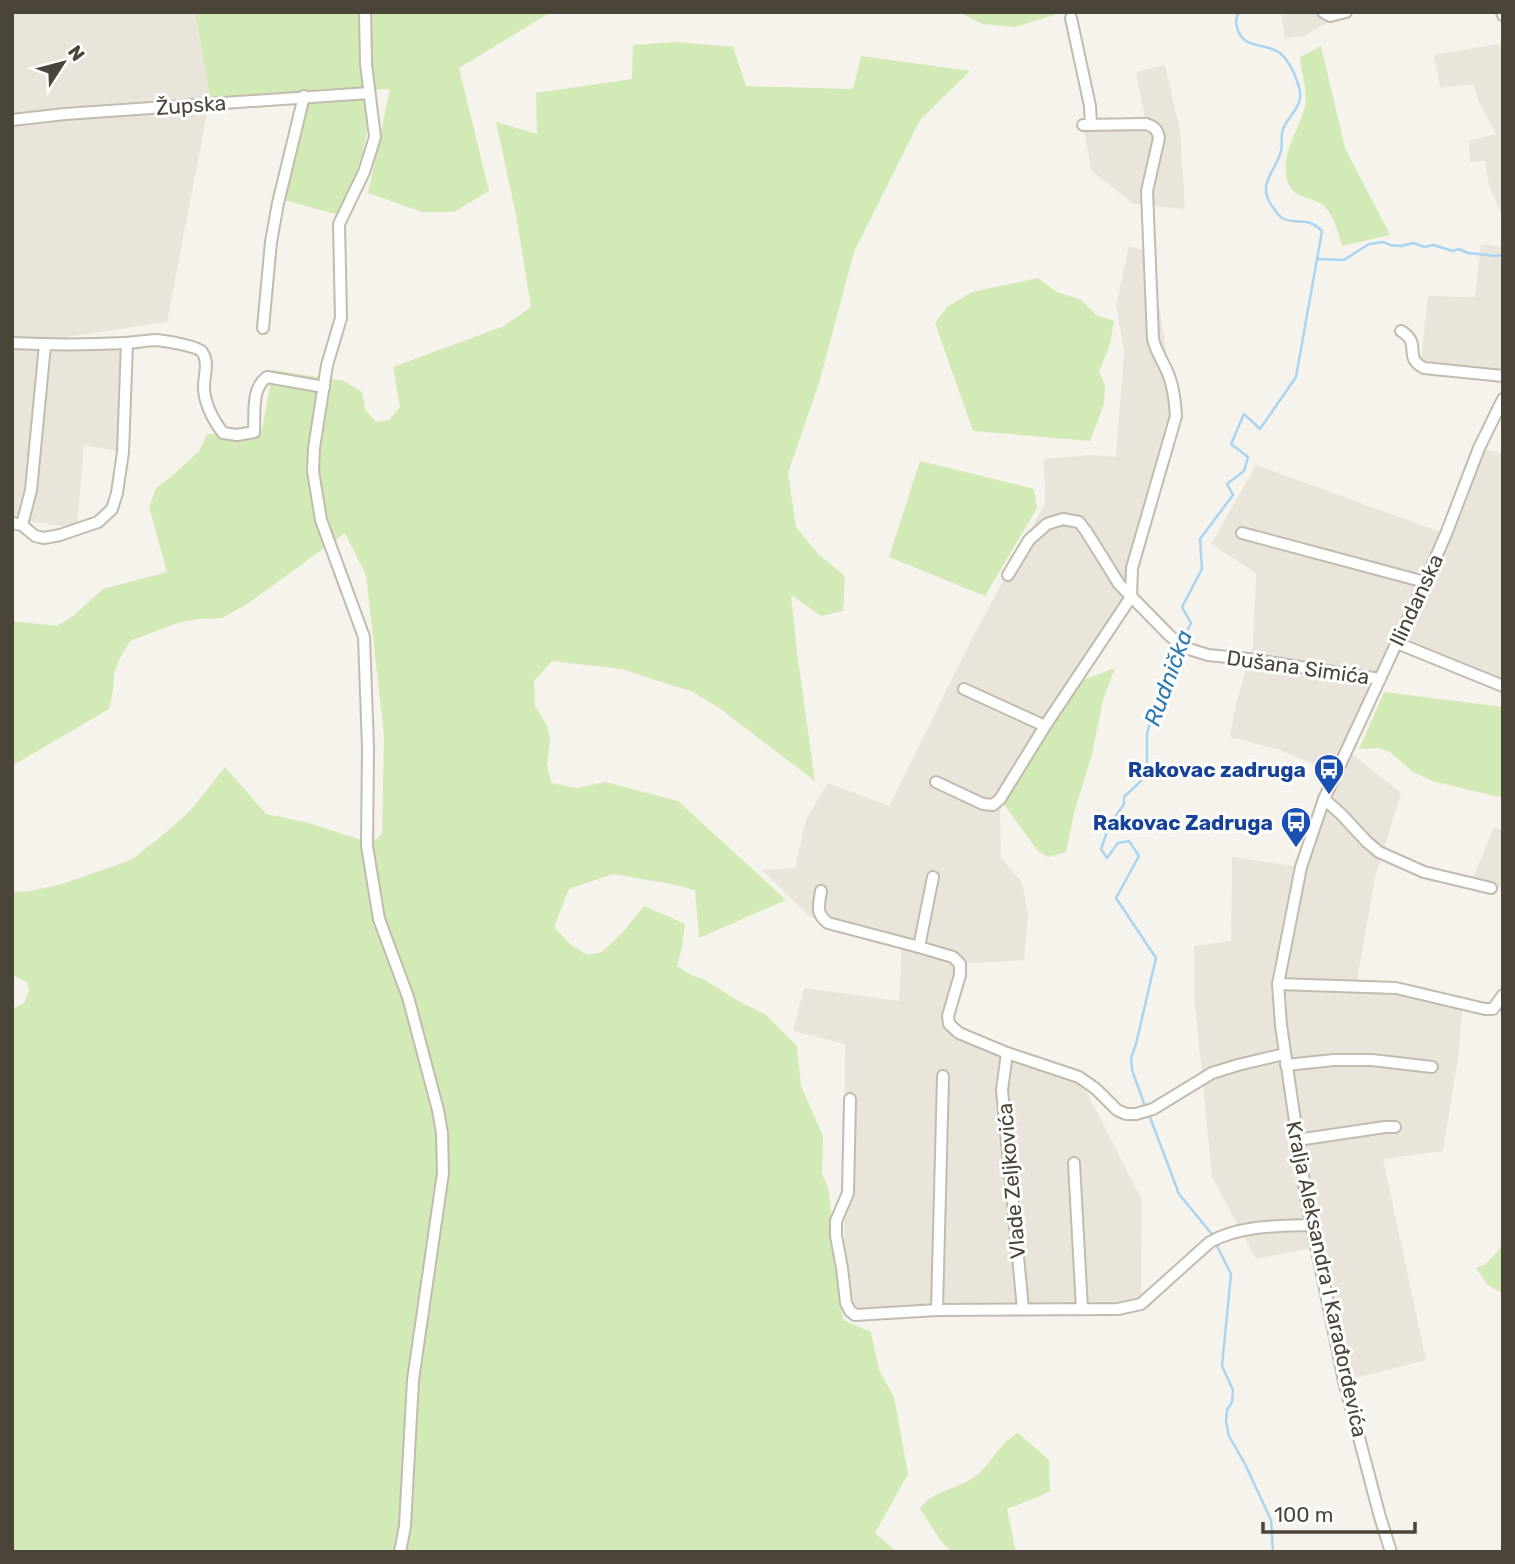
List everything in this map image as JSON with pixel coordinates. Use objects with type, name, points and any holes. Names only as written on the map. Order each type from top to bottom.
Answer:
[{"type":"street","points":[[365,12],[366,64],[375,137],[364,172],[339,224],[341,318],[327,365],[313,471],[321,520],[363,638],[368,748],[367,846],[379,919],[408,997],[438,1110],[443,1148],[443,1172],[413,1380],[405,1525],[400,1552]]},
{"type":"street","points":[[1323,12],[1330,16],[1346,12]]},
{"type":"street","points":[[936,782],[984,804],[993,805],[1000,799],[1131,597],[1132,568],[1175,416],[1172,386],[1153,339],[1147,191],[1159,138],[1158,131],[1146,124],[1087,125],[1090,106],[1071,18]]},
{"type":"street","name":"Župska","points":[[12,120],[369,93]]},
{"type":"street","points":[[263,328],[274,229],[304,96]]},
{"type":"street","points":[[1401,331],[1413,343],[1414,361],[1424,368],[1503,376]]},
{"type":"street","points":[[12,343],[127,344],[157,340],[194,347],[201,350],[205,358],[204,388],[214,419],[223,433],[237,435],[254,432],[256,392],[263,379],[267,377],[324,387]]},
{"type":"street","points":[[45,345],[31,490],[17,524],[35,537],[44,538],[97,522],[112,509],[123,452],[127,344]]},
{"type":"street","name":"Ilindanska","points":[[1324,799],[1425,582],[1479,448],[1503,399]]},
{"type":"street","name":"Dušana Simića","points":[[1008,575],[1029,540],[1047,524],[1063,519],[1079,522],[1131,597],[1177,642],[1189,649],[1208,655],[1380,679]]},
{"type":"street","points":[[1242,533],[1425,582]]},
{"type":"street","points":[[1396,643],[1503,686]]},
{"type":"street","points":[[964,689],[1045,726]]},
{"type":"street","points":[[1324,799],[1379,852],[1424,872],[1491,888]]},
{"type":"street","name":"Kralja Aleksandra I Karađorđevića","points":[[1324,799],[1301,867],[1278,984],[1278,999],[1297,1140],[1312,1225],[1345,1381],[1391,1552]]},
{"type":"street","points":[[919,947],[933,877]]},
{"type":"street","points":[[821,891],[818,911],[828,923],[953,957],[960,964],[960,975],[948,1016],[949,1024],[959,1033],[1007,1053],[1079,1077],[1117,1110],[1126,1114],[1153,1109],[1212,1073],[1238,1065],[1285,1060],[1372,1060],[1432,1067]]},
{"type":"street","points":[[1278,984],[1396,988],[1485,1009],[1493,1009],[1503,995]]},
{"type":"street","name":"Vlade Zeljkovića","points":[[1007,1053],[1002,1090],[1023,1309]]},
{"type":"street","points":[[937,1310],[943,1076]]},
{"type":"street","points":[[850,1099],[848,1193],[836,1221],[836,1236],[846,1303],[855,1315],[937,1310],[1118,1309],[1141,1304],[1215,1239],[1260,1227],[1312,1225]]},
{"type":"street","points":[[1297,1140],[1395,1127]]},
{"type":"street","points":[[1074,1163],[1082,1308]]},
{"type":"shaded area","points":[[12,12],[195,12],[210,98],[167,322],[28,343],[127,343],[123,452],[84,445],[77,528],[12,519]]},
{"type":"shaded area","points":[[1281,12],[1319,12],[1329,22],[1303,36],[1285,38]]},
{"type":"shaded area","points":[[1498,44],[1503,46],[1503,218],[1489,185],[1485,161],[1470,162],[1469,141],[1496,134],[1473,84],[1440,88],[1434,55]]},
{"type":"shaded area","points":[[1165,65],[1180,131],[1185,209],[1133,204],[1091,170],[1083,125],[1146,124],[1136,72]]},
{"type":"shaded area","points":[[1481,244],[1503,247],[1503,375],[1421,360],[1428,296],[1475,297]]},
{"type":"shaded area","points":[[1129,246],[1151,253],[1176,416],[1132,568],[1131,597],[1000,799],[1001,858],[1022,882],[1028,914],[1024,960],[960,964],[949,1024],[1079,1077],[1142,1200],[1141,1304],[855,1315],[844,1278],[845,1044],[793,1031],[804,988],[899,1001],[902,942],[810,917],[762,870],[795,868],[806,820],[828,783],[889,806],[975,633],[1045,503],[1044,459],[1091,455],[1116,457],[1124,351],[1116,306]]},
{"type":"shaded area","points":[[1479,448],[1503,454],[1503,686],[1397,643],[1347,750],[1401,793],[1375,878],[1356,985],[1463,1003],[1458,1057],[1443,1151],[1383,1159],[1426,1360],[1344,1381],[1317,1247],[1256,1259],[1212,1177],[1194,994],[1194,946],[1231,941],[1232,857],[1301,867],[1335,773],[1277,749],[1230,737],[1235,708],[1253,646],[1256,573],[1211,544],[1256,465],[1446,534]]},
{"type":"shaded area","points":[[1494,827],[1503,830],[1503,888],[1471,883]]},
{"type":"green space","points":[[195,12],[551,12],[459,68],[489,191],[454,212],[422,212],[368,193],[390,89],[210,98]]},
{"type":"green space","points":[[959,12],[1064,12],[1015,27],[982,24]]},
{"type":"green space","points":[[677,42],[733,47],[746,86],[853,89],[861,56],[970,71],[920,120],[854,252],[819,383],[788,473],[796,527],[819,555],[845,576],[843,611],[821,616],[791,595],[815,781],[719,708],[693,692],[621,669],[552,661],[534,681],[535,706],[547,725],[550,741],[547,765],[551,783],[577,788],[605,782],[678,801],[786,900],[699,938],[695,890],[613,874],[569,889],[554,927],[570,944],[587,955],[602,952],[644,906],[685,924],[677,966],[765,1014],[797,1046],[801,1086],[823,1136],[822,1173],[829,1191],[837,1286],[843,1320],[871,1332],[879,1370],[894,1397],[908,1474],[875,1533],[897,1552],[12,1552],[12,1009],[24,1003],[29,991],[27,982],[12,975],[12,892],[62,884],[131,860],[190,811],[225,767],[266,814],[309,823],[370,843],[382,833],[384,735],[366,575],[345,533],[247,604],[222,618],[177,623],[130,641],[114,673],[109,709],[12,766],[12,621],[57,626],[73,616],[103,589],[167,572],[149,507],[156,488],[199,451],[207,434],[261,435],[273,370],[344,381],[362,392],[365,409],[376,422],[389,420],[400,407],[393,367],[504,326],[531,307],[516,215],[496,122],[537,134],[536,93],[632,79],[633,45]]},
{"type":"green space","points":[[1321,46],[1345,148],[1390,235],[1342,246],[1336,225],[1325,207],[1298,195],[1287,179],[1288,150],[1306,101],[1300,57]]},
{"type":"green space","points":[[364,98],[366,137],[357,171],[338,215],[284,200],[306,100]]},
{"type":"green space","points":[[1038,278],[1057,292],[1081,300],[1096,315],[1114,321],[1110,345],[1099,371],[1105,386],[1104,404],[1090,441],[973,431],[935,323],[947,307],[972,292]]},
{"type":"green space","points":[[920,461],[1034,489],[1037,508],[985,596],[889,557]]},
{"type":"green space","points":[[1115,668],[1103,700],[1066,852],[1048,857],[1038,851],[1000,799],[1072,684]]},
{"type":"green space","points":[[1384,692],[1503,707],[1503,798],[1432,781],[1413,772],[1390,752],[1378,748],[1359,749]]},
{"type":"green space","points":[[1503,1245],[1503,1294],[1487,1284],[1476,1268],[1485,1265]]},
{"type":"green space","points":[[1018,1433],[1049,1460],[1050,1492],[1007,1509],[1016,1552],[952,1552],[941,1541],[920,1509],[931,1498],[976,1476],[1006,1442]]},
{"type":"waterway","name":"Rudnička","points":[[1182,641],[1191,623],[1182,607],[1202,569],[1200,539],[1233,495],[1227,484],[1244,471],[1248,457],[1231,444],[1244,414],[1260,429],[1296,377],[1322,231],[1311,223],[1282,218],[1268,198],[1266,184],[1279,158],[1283,129],[1297,107],[1300,89],[1290,66],[1280,53],[1249,42],[1240,34],[1236,25],[1239,12]]},
{"type":"waterway","points":[[1317,259],[1344,260],[1369,244],[1384,242],[1401,246],[1413,243],[1425,247],[1433,245],[1453,251],[1459,249],[1468,253],[1503,255]]},
{"type":"waterway","name":"Rudnička","points":[[1145,1106],[1132,1070],[1131,1058],[1156,958],[1116,898],[1139,856],[1129,841],[1118,843],[1107,858],[1101,849],[1109,826],[1124,804],[1124,797],[1140,782],[1147,766],[1147,734],[1158,691],[1179,647]]},
{"type":"waterway","name":"Rudnička","points":[[1148,1112],[1179,1194],[1213,1238]]},
{"type":"waterway","name":"Rudnička","points":[[1216,1244],[1231,1274],[1222,1366],[1233,1390],[1226,1422],[1229,1436],[1271,1520],[1273,1552]]},
{"type":"place","name":"Rakovac zadruga","points":[[1329,796]]},
{"type":"place","name":"Rakovac Zadruga","points":[[1296,849]]}]
